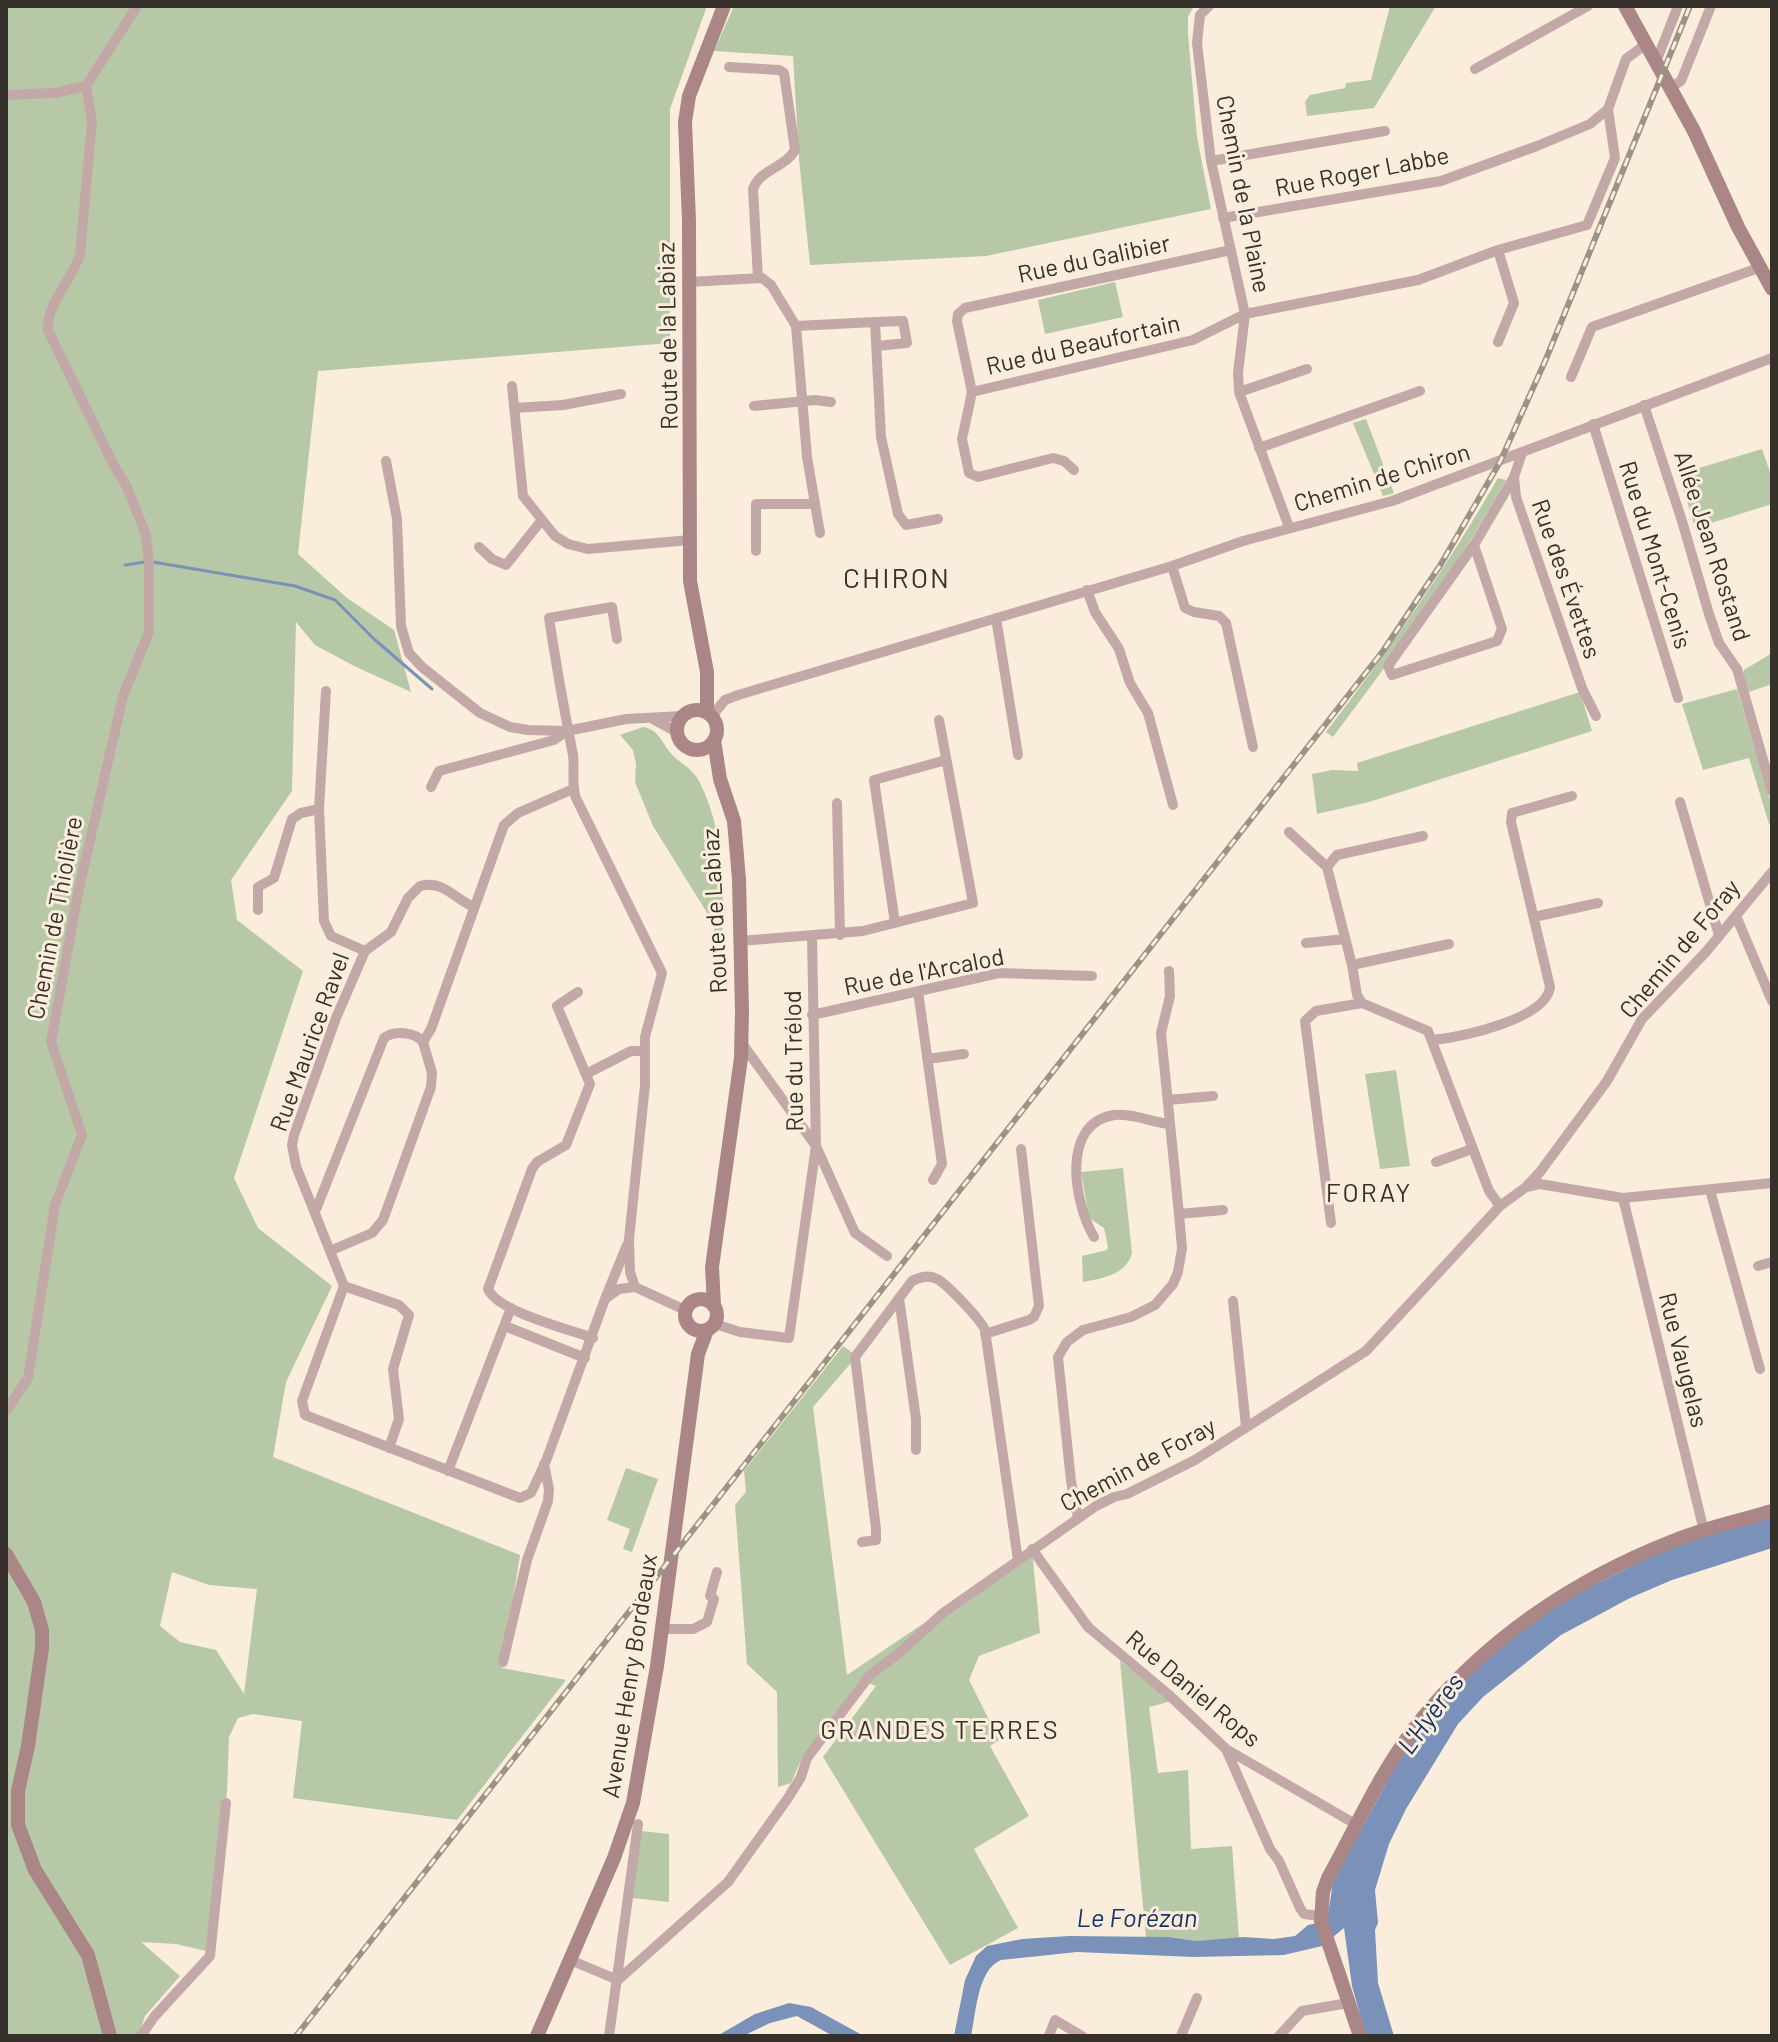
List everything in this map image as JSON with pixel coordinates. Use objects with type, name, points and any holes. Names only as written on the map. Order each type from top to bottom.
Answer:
[{"type":"main road","name":"Route de la Labiaz","points":[[710,714],[707,672],[690,581],[685,122],[690,92],[724,6]]},
{"type":"main road","points":[[1625,6],[1710,164],[1752,267],[1772,303]]},
{"type":"main road","points":[[1738,227],[1772,289]]},
{"type":"main road","points":[[1752,267],[1772,296]]},
{"type":"main road","points":[[684,714],[694,709],[710,714],[717,728],[710,745],[698,750],[685,746],[677,732],[684,714],[707,672]]},
{"type":"main road","name":"Route de Labiaz","points":[[714,740],[720,779],[734,821],[739,879],[741,1042]]},
{"type":"main road","name":"Route de Labiaz","points":[[698,750],[720,779]]},
{"type":"main road","points":[[714,1305],[705,1298],[690,1303],[685,1310],[687,1322],[706,1328],[718,1315],[714,1305],[712,1267],[741,1042]]},
{"type":"main road","points":[[699,1298],[712,1267]]},
{"type":"main road","name":"Avenue Henry Bordeaux","points":[[537,2036],[614,1858],[633,1803],[662,1629],[698,1354],[706,1328]]},
{"type":"main road","points":[[1360,2036],[1320,1919],[1328,1878],[1394,1758],[1414,1729],[1472,1665],[1546,1605],[1644,1553],[1772,1511]]},
{"type":"main road","points":[[6,1554],[34,1602],[42,1630],[28,1746],[18,1791],[18,1825],[35,1870],[88,1955],[110,2036]]},
{"type":"street","points":[[6,95],[54,93],[86,86],[137,6]]},
{"type":"street","name":"Chemin de la Plaine","points":[[1209,6],[1200,15],[1196,32],[1211,161],[1245,314],[1238,373],[1239,392],[1289,527]]},
{"type":"street","points":[[1475,69],[1588,6]]},
{"type":"street","points":[[1678,6],[1663,74],[1681,81],[1711,6]]},
{"type":"street","points":[[1608,109],[1626,59],[1646,44]]},
{"type":"street","points":[[729,67],[779,70],[784,73],[791,119],[794,155],[760,177],[753,189],[758,278]]},
{"type":"street","name":"Chemin de Thiolière","points":[[6,1411],[28,1378],[55,1205],[82,1135],[51,1042],[78,893],[123,696],[149,632],[146,535],[136,507],[48,330],[49,317],[80,254],[92,121],[86,86]]},
{"type":"street","name":"Rue Roger Labbe","points":[[1223,218],[1441,181],[1590,124],[1608,109]]},
{"type":"street","name":"Rue du Beaufortain","points":[[972,392],[1193,340],[1245,314],[1418,280],[1498,250],[1587,225],[1615,158],[1608,109]]},
{"type":"street","points":[[1211,161],[1385,131]]},
{"type":"street","name":"Rue du Galibier","points":[[972,392],[957,321],[958,314],[965,308],[1231,250]]},
{"type":"street","points":[[1498,250],[1514,303],[1498,342]]},
{"type":"street","points":[[1571,377],[1592,327],[1752,267]]},
{"type":"street","points":[[689,282],[767,280],[796,326],[801,401],[820,533]]},
{"type":"street","points":[[796,326],[903,321],[907,343],[877,346]]},
{"type":"street","points":[[875,322],[881,437],[898,514],[906,525],[938,519]]},
{"type":"street","name":"Chemin de Chiron","points":[[725,700],[1172,566],[1289,527],[1392,501],[1772,358]]},
{"type":"street","points":[[1239,392],[1307,369]]},
{"type":"street","points":[[512,386],[523,496],[555,536],[568,544],[588,549],[690,540]]},
{"type":"street","points":[[1259,448],[1420,391]]},
{"type":"street","points":[[972,392],[962,439],[969,473],[978,477],[1053,458],[1064,461],[1074,470]]},
{"type":"street","points":[[514,408],[563,405],[621,394]]},
{"type":"street","points":[[754,406],[801,401],[831,402]]},
{"type":"street","name":"Allée Jean Rostand","points":[[1644,405],[1709,614],[1727,657],[1737,669],[1772,791]]},
{"type":"street","name":"Rue du Mont-Cenis","points":[[1593,424],[1678,698]]},
{"type":"street","name":"Rue des Évettes","points":[[1522,453],[1514,477],[1516,497],[1582,688],[1596,716]]},
{"type":"street","points":[[954,463],[966,460]]},
{"type":"street","points":[[386,461],[397,519],[401,626],[409,653],[422,667],[491,720],[528,730],[567,731],[626,719],[684,714]]},
{"type":"street","points":[[1474,545],[1502,629],[1497,641],[1392,675],[1388,666],[1474,545],[1514,477]]},
{"type":"street","points":[[756,551],[756,504],[815,504]]},
{"type":"street","points":[[479,547],[492,559],[506,565],[541,521]]},
{"type":"street","points":[[1172,566],[1185,608],[1219,616],[1226,623],[1253,747]]},
{"type":"street","points":[[1087,590],[1095,612],[1119,649],[1130,683],[1148,713],[1173,805]]},
{"type":"street","points":[[617,639],[612,607],[549,618],[573,757],[573,789],[662,973],[645,1037],[645,1085],[629,1239],[630,1272],[635,1287]]},
{"type":"street","points":[[996,618],[1018,755]]},
{"type":"street","points":[[707,689],[725,700],[710,714]]},
{"type":"street","points":[[326,691],[319,809],[322,907],[326,930],[339,941],[365,951]]},
{"type":"street","points":[[653,719],[677,732]]},
{"type":"street","points":[[740,941],[840,935],[973,903],[939,720]]},
{"type":"street","points":[[431,787],[439,771],[554,740],[567,731]]},
{"type":"street","points":[[895,923],[874,780],[946,760]]},
{"type":"street","points":[[423,1042],[431,1029],[500,834],[510,818],[573,789]]},
{"type":"street","points":[[1433,1040],[1462,1036],[1500,1024],[1546,998],[1550,987],[1511,822],[1512,813],[1572,796]]},
{"type":"street","points":[[1680,802],[1719,935]]},
{"type":"street","points":[[837,803],[840,935]]},
{"type":"street","points":[[258,910],[258,887],[274,878],[292,819],[301,813],[319,809]]},
{"type":"street","points":[[1289,832],[1327,867],[1357,995],[1362,1003]]},
{"type":"street","points":[[1327,867],[1337,855],[1423,836]]},
{"type":"street","name":"Chemin de Foray","points":[[618,1980],[728,1882],[788,1798],[801,1777],[807,1758],[870,1675],[943,1613],[1107,1500],[1127,1494],[1195,1460],[1366,1351],[1500,1206],[1540,1172],[1607,1081],[1642,1019],[1772,872]]},
{"type":"street","name":"Rue Maurice Ravel","points":[[344,1286],[296,1166],[292,1145],[336,1018],[365,951],[391,932],[408,898],[420,886],[438,885],[460,902],[474,907]]},
{"type":"street","points":[[1534,917],[1598,903]]},
{"type":"street","points":[[1736,916],[1772,1001]]},
{"type":"street","name":"Rue du Trélod","points":[[812,937],[816,1146],[855,1233],[887,1256]]},
{"type":"street","points":[[1306,943],[1345,939]]},
{"type":"street","points":[[1352,965],[1449,944]]},
{"type":"street","points":[[1078,1518],[1058,1357],[1067,1342],[1083,1330],[1146,1311],[1165,1296],[1181,1261],[1161,1033],[1170,996],[1169,971]]},
{"type":"street","name":"Rue de l'Arcalod","points":[[812,1015],[999,973],[1092,976]]},
{"type":"street","points":[[918,991],[942,1164],[933,1180]]},
{"type":"street","points":[[578,992],[557,1006],[588,1073],[590,1084],[566,1145],[537,1162],[532,1169],[490,1281],[490,1294],[511,1308],[593,1338]]},
{"type":"street","points":[[1331,1223],[1305,1021],[1316,1011],[1362,1003],[1422,1027],[1433,1040],[1472,1149],[1489,1191],[1500,1206]]},
{"type":"street","points":[[315,1212],[384,1038],[397,1033],[419,1037],[432,1073],[431,1087],[383,1220],[372,1233],[332,1250]]},
{"type":"street","points":[[706,1328],[789,1338],[816,1146],[741,1042]]},
{"type":"street","points":[[588,1073],[631,1051],[644,1051]]},
{"type":"street","points":[[927,1059],[964,1054]]},
{"type":"street","points":[[1168,1100],[1213,1096]]},
{"type":"street","points":[[1094,1237],[1085,1222],[1077,1183],[1076,1163],[1081,1140],[1093,1126],[1109,1116],[1130,1115],[1169,1124]]},
{"type":"street","points":[[985,1334],[1029,1320],[1039,1306],[1021,1149]]},
{"type":"street","points":[[1436,1162],[1472,1149]]},
{"type":"street","points":[[1526,1187],[1540,1184],[1623,1198],[1772,1183]]},
{"type":"street","points":[[1710,1190],[1760,1369]]},
{"type":"street","name":"Rue Vaugelas","points":[[1623,1198],[1704,1531]]},
{"type":"street","points":[[1179,1214],[1223,1210]]},
{"type":"street","points":[[389,1448],[399,1419],[393,1369],[409,1315],[399,1305],[344,1286],[302,1401],[302,1409],[311,1418],[448,1471],[520,1498],[531,1493],[544,1464],[629,1239]]},
{"type":"street","points":[[1758,1266],[1772,1262]]},
{"type":"street","points":[[862,1542],[876,1540],[876,1529],[855,1357],[912,1281],[924,1277],[937,1279],[982,1322],[1018,1560]]},
{"type":"street","points":[[605,1299],[619,1289],[635,1287],[685,1310]]},
{"type":"street","points":[[899,1298],[916,1419],[916,1450]]},
{"type":"street","points":[[1233,1301],[1246,1427]]},
{"type":"street","points":[[448,1471],[511,1308]]},
{"type":"street","points":[[505,1326],[585,1358]]},
{"type":"street","points":[[503,1662],[527,1560],[548,1501],[544,1464]]},
{"type":"street","name":"Rue Daniel Rops","points":[[1032,1549],[1088,1627],[1168,1694],[1226,1749],[1357,1825]]},
{"type":"street","points":[[662,1629],[693,1629],[707,1622],[717,1572]]},
{"type":"street","points":[[1226,1749],[1300,1908],[1304,1914],[1320,1919]]},
{"type":"street","points":[[141,2036],[154,2017],[210,1956],[226,1803]]},
{"type":"street","name":"Avenue Henry Bordeaux","points":[[609,2034],[638,1824]]},
{"type":"street","points":[[570,1960],[618,1980]]},
{"type":"street","points":[[1181,2036],[1197,1998]]},
{"type":"street","points":[[1279,2036],[1302,2011],[1348,2003]]},
{"type":"street","points":[[1049,2036],[1055,2020],[1082,2036]]},
{"type":"green space","points":[[6,6],[707,6],[670,109],[670,343],[318,371],[298,554],[347,598],[394,630],[411,692],[315,645],[296,622],[292,791],[231,880],[237,920],[303,971],[234,1178],[258,1228],[332,1286],[286,1382],[273,1457],[520,1555],[502,1668],[566,1680],[457,1820],[293,1798],[302,1721],[253,1714],[238,1718],[229,1737],[227,1792],[206,1951],[176,1944],[141,1942],[180,1976],[145,2016],[138,2036],[6,2036]],"holes":[[[172,1572],[209,1585],[257,1589],[244,1694],[216,1650],[180,1642],[160,1626]]]},
{"type":"green space","points":[[734,6],[1194,6],[1188,17],[1188,34],[1197,137],[1211,209],[986,256],[810,265],[793,56],[714,51]]},
{"type":"green space","points":[[1390,6],[1436,6],[1374,108],[1307,116],[1305,102],[1310,95],[1345,88],[1346,83],[1371,80]]},
{"type":"green space","points":[[1115,282],[1123,317],[1045,334],[1038,300]]},
{"type":"green space","points":[[1366,419],[1394,493],[1383,496],[1353,423]]},
{"type":"green space","points":[[1762,449],[1772,478],[1772,504],[1695,528],[1679,474]]},
{"type":"green space","points":[[1498,478],[1506,480],[1467,547],[1333,737],[1326,732],[1416,608]]},
{"type":"green space","points":[[1772,653],[1772,684],[1746,693],[1742,679],[1744,670]]},
{"type":"green space","points":[[1737,689],[1772,806],[1772,824],[1769,824],[1749,758],[1703,770],[1682,704]]},
{"type":"green space","points":[[1580,692],[1592,731],[1369,802],[1317,814],[1312,774],[1332,770],[1358,771],[1357,763]]},
{"type":"green space","points":[[643,727],[655,733],[692,772],[709,805],[716,830],[722,882],[721,987],[716,987],[714,924],[653,826],[635,782],[633,750],[620,735]]},
{"type":"green space","points":[[1396,1070],[1410,1166],[1380,1169],[1365,1074]]},
{"type":"green space","points":[[1123,1168],[1132,1253],[1119,1271],[1083,1282],[1082,1256],[1107,1250],[1108,1247],[1104,1228],[1089,1218],[1081,1172]]},
{"type":"green space","points":[[843,1346],[857,1356],[813,1407],[847,1675],[1032,1550],[1040,1633],[979,1656],[969,1680],[999,1740],[990,1746],[1029,1816],[974,1849],[1018,1928],[950,1965],[823,1757],[876,1686],[860,1680],[802,1758],[791,1783],[778,1787],[777,1692],[747,1664],[735,1505],[746,1492],[744,1471]]},
{"type":"green space","points":[[626,1468],[658,1479],[632,1552],[623,1549],[630,1529],[607,1520]]},
{"type":"green space","points":[[1120,1661],[1172,1701],[1149,1707],[1158,1773],[1188,1770],[1191,1849],[1232,1846],[1239,1939],[1197,1941],[1146,1938]]},
{"type":"green space","points":[[641,1831],[669,1834],[669,1902],[632,1898]]},
{"type":"water","points":[[1772,1516],[1772,1548],[1672,1580],[1630,1598],[1561,1635],[1483,1697],[1458,1724],[1406,1809],[1389,1844],[1375,1890],[1378,1983],[1394,2036],[1366,2036],[1352,1986],[1344,1928],[1322,1946],[1284,1955],[1193,1957],[1077,1952],[1001,1960],[993,1965],[982,1983],[971,2036],[954,2036],[965,1980],[976,1956],[987,1946],[1022,1939],[1069,1936],[1169,1937],[1197,1941],[1243,1937],[1274,1939],[1295,1936],[1308,1925],[1327,1921],[1333,1882],[1394,1769],[1421,1728],[1459,1684],[1547,1609],[1671,1546]]},
{"type":"water","points":[[789,2003],[811,2007],[864,2036],[833,2036],[797,2016],[770,2023],[743,2036],[717,2036],[755,2014]]},
{"type":"waterway","points":[[125,565],[145,562]]},
{"type":"waterway","points":[[153,562],[295,586],[335,600],[432,689]]},
{"type":"railway","points":[[296,2036],[1383,651],[1441,564],[1500,462],[1546,359],[1690,6]]},
{"type":"district","name":"CHIRON","points":[[897,579]]},
{"type":"district","name":"FORAY","points":[[1369,1193]]},
{"type":"district","name":"GRANDES TERRES","points":[[940,1730]]},
{"type":"water label","name":"L'Hyères","points":[[1431,1714]]},
{"type":"water label","name":"Le Forézan","points":[[1137,1918]]}]
